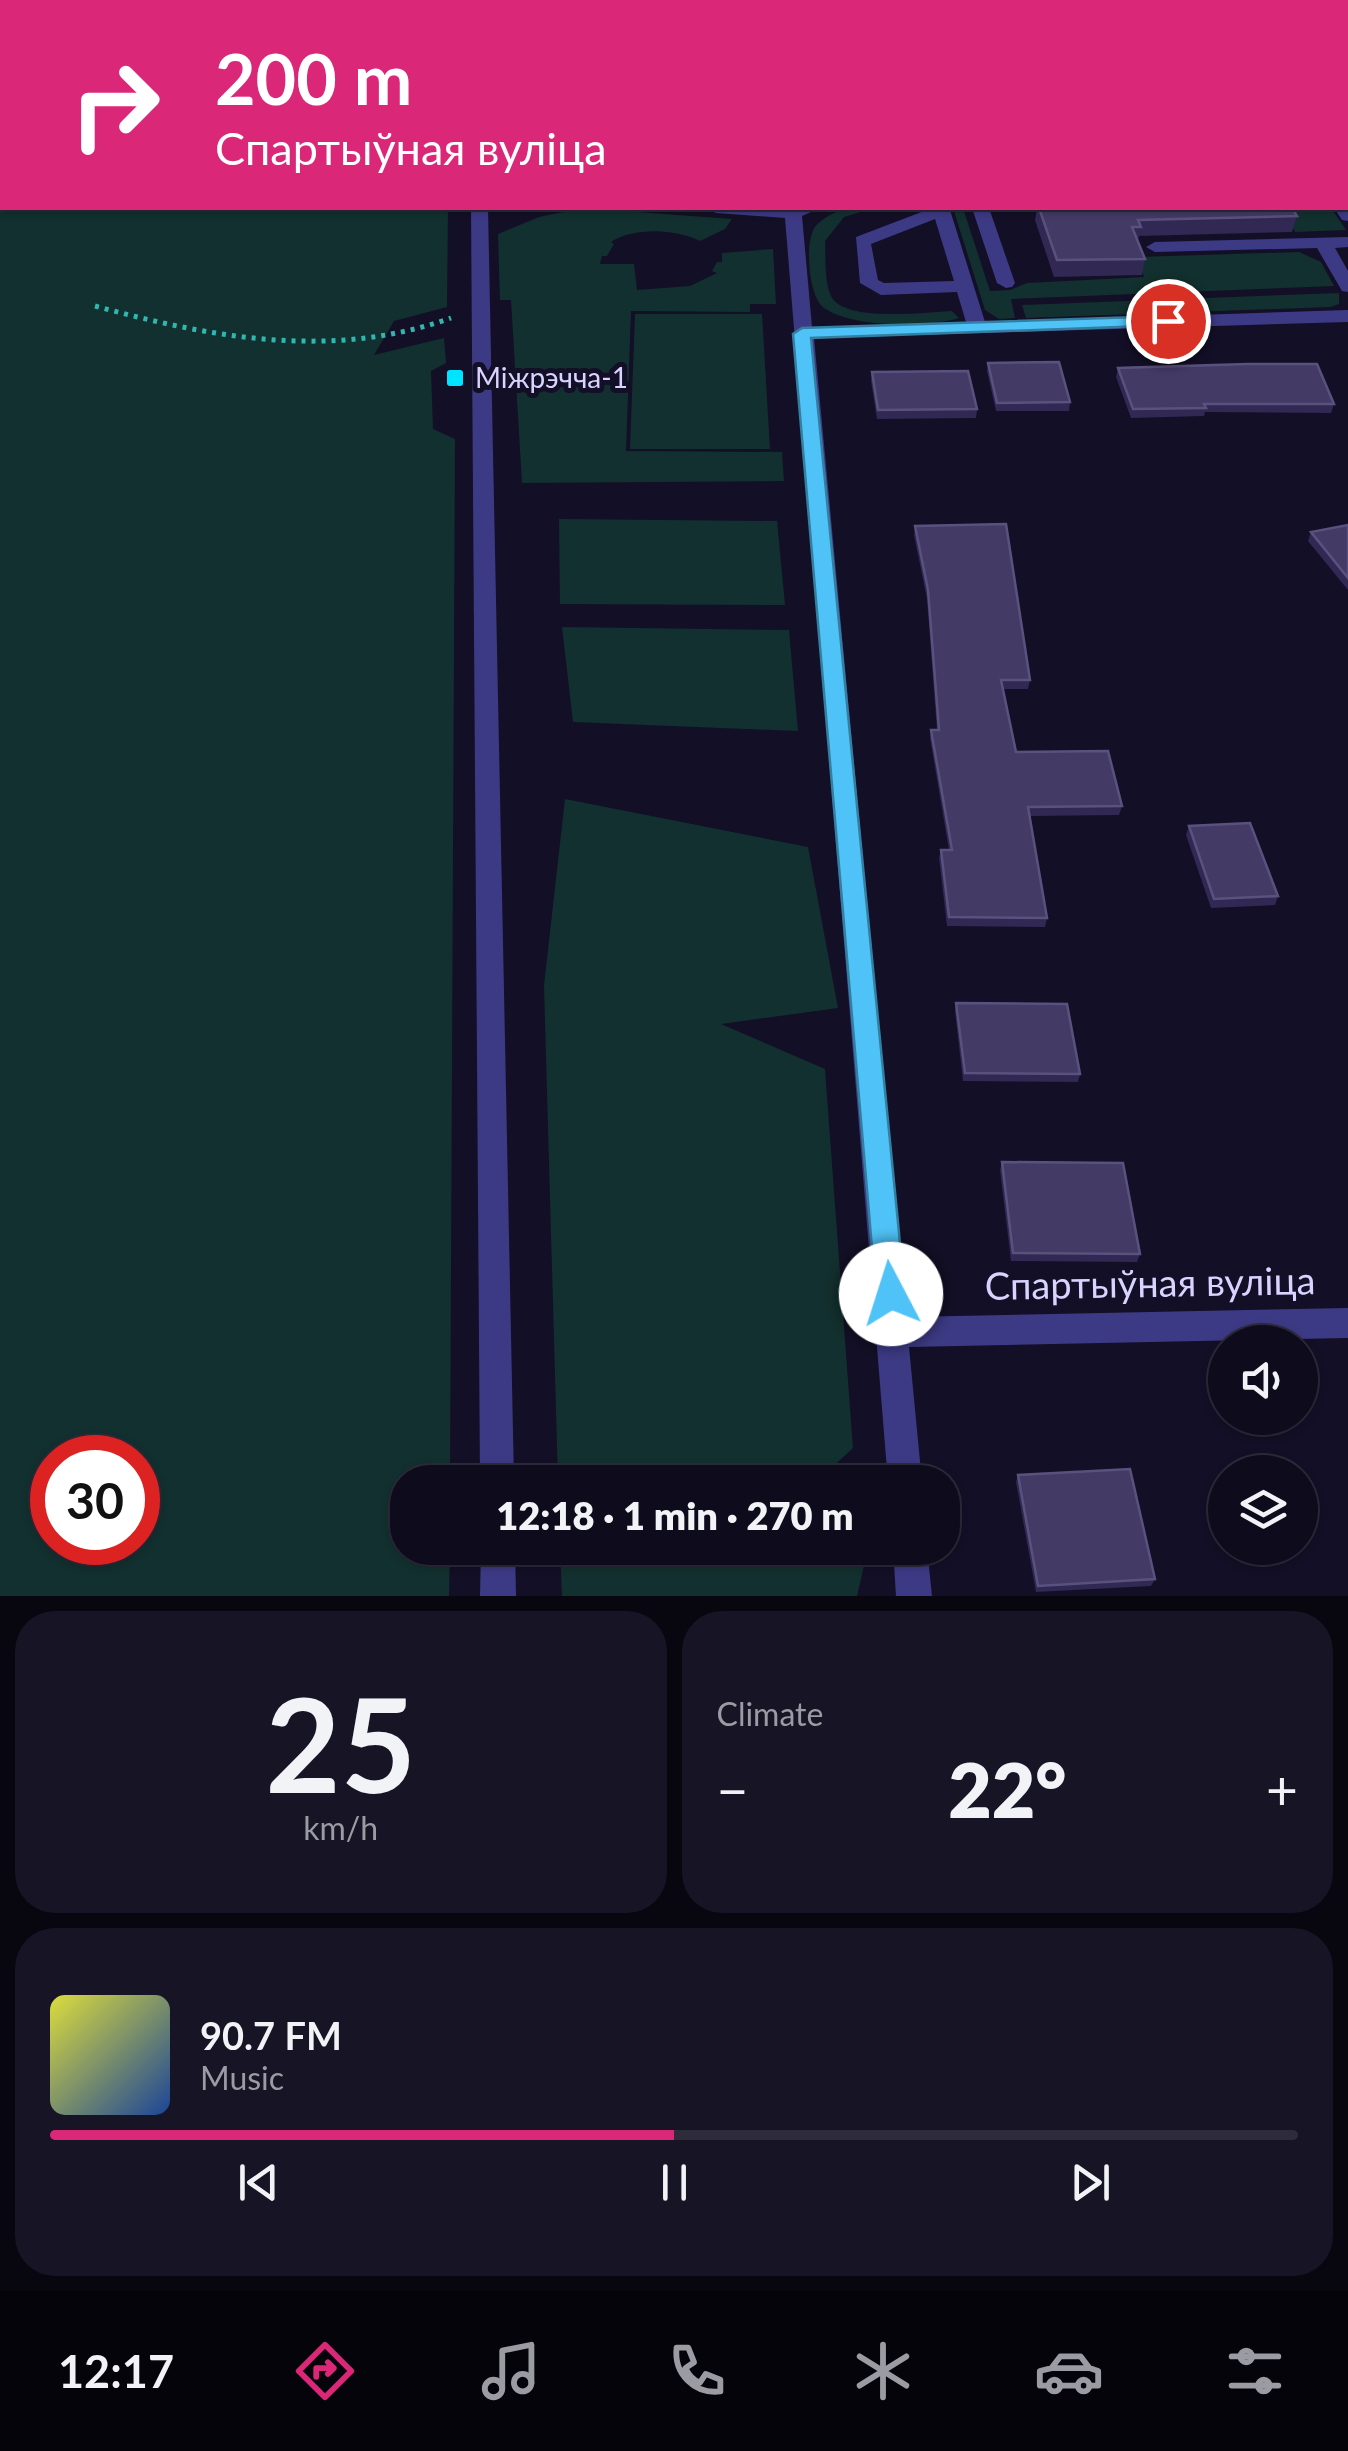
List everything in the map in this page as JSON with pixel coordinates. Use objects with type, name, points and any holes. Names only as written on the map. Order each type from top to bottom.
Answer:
[{"type":"street","points":[[479,210],[497,1465]]},
{"type":"street","points":[[802,210],[802,334],[905,1465]]},
{"type":"street","points":[[939,210],[862,241],[869,283],[881,289],[965,286]]},
{"type":"street","points":[[941,210],[977,326]]},
{"type":"street","points":[[981,210],[1006,283]]},
{"type":"street","points":[[1323,242],[1348,287]]},
{"type":"street","points":[[1155,247],[1348,242]]},
{"type":"street","points":[[802,334],[1348,316]]},
{"type":"street","name":"Спартыўная вуліца","points":[[894,1332],[1348,1323]]},
{"type":"street","points":[[498,1565],[498,1596]]},
{"type":"street","points":[[911,1565],[914,1596]]},
{"type":"path","points":[[95,306],[153,324],[298,340],[364,341],[418,330],[481,307]]},
{"type":"green space","points":[[0,210],[448,210],[447,307],[394,321],[374,355],[444,338],[446,363],[431,371],[433,429],[455,439],[450,1465],[390,1465],[390,1565],[450,1565],[449,1596],[0,1596]]},
{"type":"green space","points":[[573,210],[610,210],[732,219],[725,229],[700,241],[655,231],[611,242],[614,244],[600,264],[634,264],[637,290],[690,286],[717,273],[712,271],[717,262],[722,262],[722,253],[773,249],[776,304],[750,304],[750,312],[631,311],[626,451],[782,452],[784,481],[522,483],[511,300],[500,300],[498,234],[539,217]]},
{"type":"green space","points":[[867,210],[844,217],[825,241],[827,283],[839,304],[868,313],[952,311],[959,318],[890,324],[851,319],[823,307],[811,281],[810,244],[815,227],[834,213]]},
{"type":"green space","points":[[954,210],[964,210],[990,291],[1010,290],[1027,283],[1144,277],[1137,257],[1299,252],[1321,262],[1334,286],[1011,299],[1015,318],[999,319],[985,310]]},
{"type":"green space","points":[[1332,210],[1346,230],[1295,232],[1285,211]]},
{"type":"green space","points":[[1339,293],[1339,304],[1330,307],[1026,318],[1022,305]]},
{"type":"green space","points":[[635,314],[762,314],[770,449],[630,449]]},
{"type":"green space","points":[[559,519],[777,521],[785,605],[560,604]]},
{"type":"green space","points":[[562,627],[789,630],[798,731],[573,722]]},
{"type":"green space","points":[[565,799],[808,847],[838,1008],[721,1024],[825,1069],[853,1448],[835,1465],[558,1465],[544,985]]},
{"type":"green space","points":[[561,1565],[864,1565],[857,1596],[562,1596]]},
{"type":"building","points":[[1040,210],[1293,210],[1297,216],[1138,220],[1141,227],[1132,227],[1145,259],[1057,260]]},
{"type":"building","points":[[1059,362],[1070,402],[997,403],[988,363]]},
{"type":"building","points":[[1317,364],[1334,404],[1204,404],[1206,408],[1133,409],[1118,368]]},
{"type":"building","points":[[968,371],[977,409],[878,410],[872,372]]},
{"type":"building","points":[[1006,524],[1030,680],[1001,680],[1016,752],[1108,751],[1122,806],[1028,807],[1047,918],[949,917],[941,850],[952,850],[931,730],[939,730],[928,590],[915,526]]},
{"type":"building","points":[[1348,525],[1348,578],[1311,532]]},
{"type":"building","points":[[1250,823],[1278,896],[1214,899],[1189,826]]},
{"type":"building","points":[[956,1003],[1067,1004],[1080,1074],[965,1073]]},
{"type":"building","points":[[1002,1162],[1123,1163],[1140,1254],[1013,1253]]},
{"type":"building","points":[[1130,1469],[1155,1579],[1038,1586],[1018,1475]]},
{"type":"place","name":"Міжрэчча-1","points":[[455,378]]},
{"type":"route","points":[[891,1294],[802,334],[1168,321]]}]
